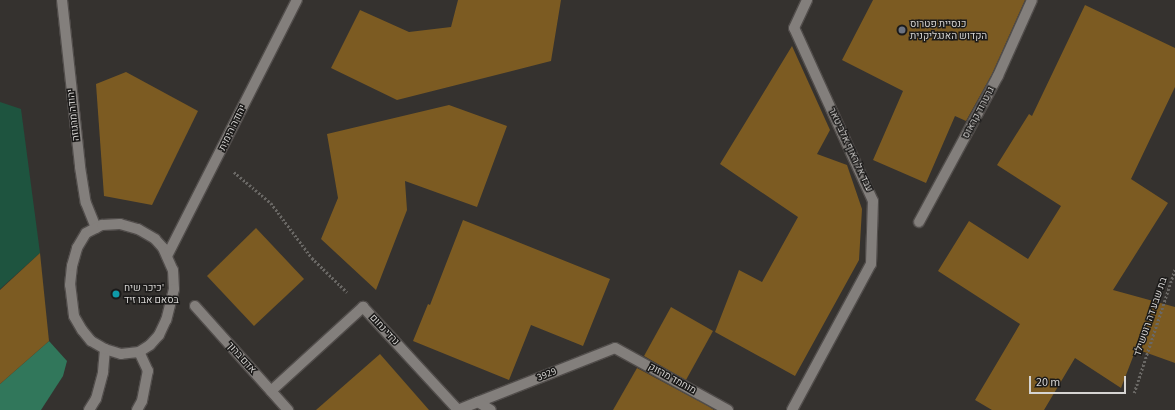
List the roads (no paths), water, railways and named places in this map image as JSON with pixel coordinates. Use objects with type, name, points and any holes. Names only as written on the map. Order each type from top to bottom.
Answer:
[{"type":"street","name":"יהודה מרגוזה","points":[[62,0],[80,167],[86,203],[96,228]]},
{"type":"street","name":"יהודה הימית","points":[[168,256],[297,0]]},
{"type":"street","name":"עבד אל ראוף אלביטאר","points":[[792,410],[871,264],[872,256],[873,202],[794,28],[807,0]]},
{"type":"street","name":"גרטרוד קראוס","points":[[919,222],[998,76],[1032,0]]},
{"type":"street","points":[[120,224],[138,229],[155,239],[168,256],[173,270],[174,290],[172,304],[159,335],[150,345],[140,352],[121,354],[105,349],[91,341],[82,330],[74,316],[71,298],[72,266],[77,248],[86,233],[102,225],[120,224]]},
{"type":"street","name":"אדם ברוך","points":[[195,306],[288,410]]},
{"type":"street","name":"נרדי נחום","points":[[271,391],[363,307],[458,410],[478,402]]},
{"type":"street","name":"3929","points":[[478,402],[615,348]]},
{"type":"street","name":"מוחמד מרזוק","points":[[615,348],[728,410]]},
{"type":"street","points":[[89,410],[96,399],[103,372],[105,349]]},
{"type":"street","points":[[137,410],[142,401],[148,371],[140,352]]},
{"type":"street","points":[[478,402],[491,410]]},
{"type":"place","name":"כנסיית פטרוס הקדוש האנגליקנית","points":[[902,30]]},
{"type":"place","name":"כיכר שיח' בסאם אבו זיד","points":[[116,294]]}]
